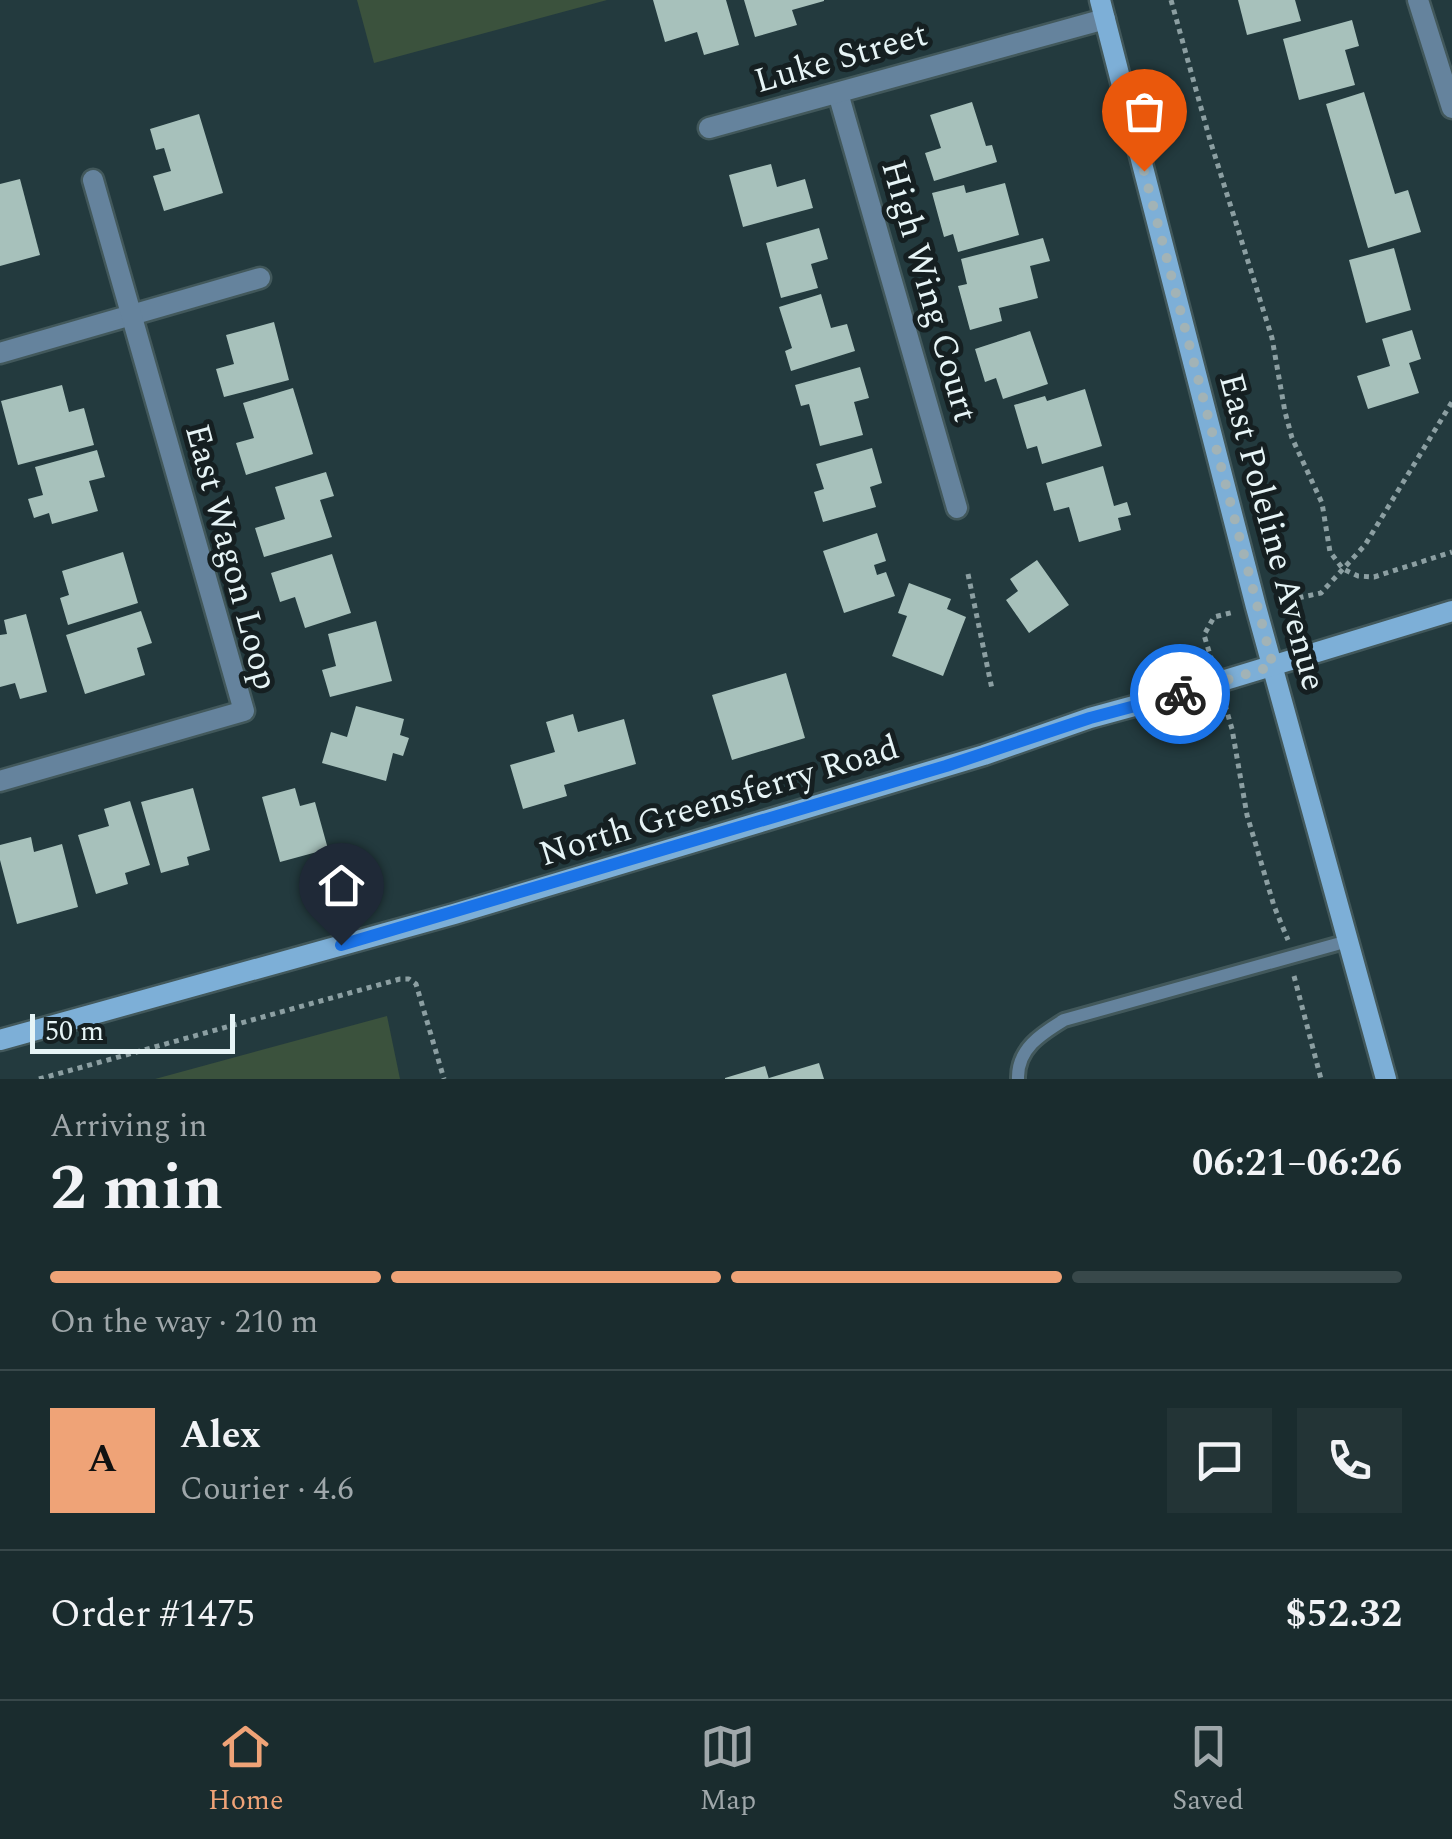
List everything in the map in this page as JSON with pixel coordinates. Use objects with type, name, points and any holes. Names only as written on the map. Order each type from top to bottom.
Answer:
[{"type":"main road","name":"East Poleline Avenue","points":[[1102,9],[1273,666],[1386,1079]]},
{"type":"main road","name":"North Greensferry Road","points":[[0,1040],[454,914],[1452,611]]},
{"type":"street","points":[[1418,0],[1452,108]]},
{"type":"street","name":"Luke Street","points":[[710,128],[838,93],[1102,9]]},
{"type":"street","name":"High Wing Court","points":[[838,93],[957,508]]},
{"type":"street","name":"East Wagon Loop","points":[[0,781],[244,711],[93,180]]},
{"type":"street","points":[[0,353],[260,278]]},
{"type":"lane","points":[[1018,1079],[1018,1065],[1034,1038],[1064,1020],[1348,942]]},
{"type":"path","points":[[1170,0],[1272,338],[1292,438],[1322,503],[1330,552],[1343,569],[1358,576],[1374,577],[1452,552]]},
{"type":"path","points":[[1321,592],[1365,545],[1452,402]]},
{"type":"path","points":[[968,574],[992,688]]},
{"type":"path","points":[[1232,729],[1247,816],[1274,906],[1287,934],[1295,985],[1321,1079]]},
{"type":"path","points":[[39,1079],[409,978],[416,984],[444,1079]]},
{"type":"green space","points":[[357,0],[607,0],[374,63]]},
{"type":"green space","points":[[387,1016],[400,1079],[155,1079]]},
{"type":"building","points":[[653,0],[726,0],[739,45],[704,55],[697,32],[665,42]]},
{"type":"building","points":[[744,0],[824,1],[792,10],[797,25],[755,37]]},
{"type":"building","points":[[1238,0],[1295,0],[1301,21],[1247,35]]},
{"type":"building","points":[[1352,20],[1359,46],[1345,50],[1355,85],[1299,100],[1283,39]]},
{"type":"building","points":[[1364,92],[1395,194],[1408,190],[1421,232],[1368,248],[1326,104]]},
{"type":"building","points":[[972,102],[986,146],[992,145],[997,162],[934,181],[925,153],[941,148],[930,115]]},
{"type":"building","points":[[199,114],[223,193],[164,211],[153,176],[171,171],[164,148],[156,150],[150,129]]},
{"type":"building","points":[[771,164],[777,187],[805,179],[813,208],[743,227],[729,175]]},
{"type":"building","points":[[20,179],[40,255],[0,266],[0,184]]},
{"type":"building","points":[[1005,183],[1019,235],[958,252],[953,234],[944,237],[932,193],[964,185],[966,193]]},
{"type":"building","points":[[819,228],[828,259],[811,264],[818,288],[781,298],[766,243]]},
{"type":"building","points":[[1043,238],[1050,261],[1030,266],[1038,298],[999,308],[1002,321],[970,330],[958,286],[967,284],[961,259]]},
{"type":"building","points":[[1394,248],[1411,310],[1366,323],[1349,260]]},
{"type":"building","points":[[821,294],[831,328],[847,324],[855,351],[791,371],[785,351],[792,348],[779,307]]},
{"type":"building","points":[[274,322],[289,380],[224,397],[216,369],[234,364],[226,335]]},
{"type":"building","points":[[1412,330],[1421,359],[1409,363],[1419,393],[1368,409],[1357,376],[1390,366],[1382,339]]},
{"type":"building","points":[[1030,331],[1048,384],[1003,399],[996,378],[985,382],[975,349]]},
{"type":"building","points":[[860,367],[869,398],[854,402],[863,435],[820,446],[809,404],[801,406],[795,385]]},
{"type":"building","points":[[62,385],[69,412],[84,408],[94,445],[18,465],[1,401]]},
{"type":"building","points":[[293,388],[313,454],[246,475],[236,443],[254,438],[243,403]]},
{"type":"building","points":[[1085,389],[1102,446],[1042,464],[1037,446],[1027,449],[1014,405],[1045,396],[1047,401]]},
{"type":"building","points":[[872,448],[882,483],[870,487],[876,507],[823,522],[814,492],[824,489],[816,464]]},
{"type":"building","points":[[97,450],[105,477],[89,481],[98,511],[52,524],[49,513],[34,518],[28,499],[43,495],[35,467]]},
{"type":"building","points":[[1103,466],[1114,506],[1127,502],[1131,515],[1118,518],[1121,530],[1079,542],[1069,507],[1054,511],[1046,483]]},
{"type":"building","points":[[326,472],[334,496],[320,500],[332,537],[264,557],[255,528],[285,519],[275,487]]},
{"type":"building","points":[[877,533],[886,561],[874,565],[877,575],[886,572],[895,596],[844,613],[823,551]]},
{"type":"building","points":[[123,552],[138,603],[68,625],[60,598],[69,595],[62,571]]},
{"type":"building","points":[[332,554],[351,613],[305,628],[295,597],[280,602],[271,573]]},
{"type":"building","points":[[1037,560],[1069,605],[1029,633],[1006,600],[1018,591],[1010,579]]},
{"type":"building","points":[[909,583],[951,599],[947,609],[966,617],[943,676],[892,656],[907,616],[898,613]]},
{"type":"building","points":[[141,611],[152,643],[137,648],[145,675],[85,694],[66,635]]},
{"type":"building","points":[[26,614],[47,692],[20,699],[15,683],[0,687],[0,635],[7,634],[4,620]]},
{"type":"building","points":[[376,621],[392,681],[330,697],[322,670],[336,666],[328,634]]},
{"type":"building","points":[[786,673],[805,738],[732,760],[712,695]]},
{"type":"building","points":[[356,706],[404,719],[400,735],[409,738],[403,756],[393,753],[386,781],[322,763],[331,732],[347,737]]},
{"type":"building","points":[[573,714],[578,732],[624,719],[636,764],[564,785],[567,796],[523,809],[510,765],[555,752],[546,722]]},
{"type":"building","points":[[193,788],[210,850],[187,857],[189,865],[161,873],[141,802]]},
{"type":"building","points":[[295,788],[300,806],[315,802],[328,849],[280,862],[262,797]]},
{"type":"building","points":[[130,801],[150,865],[125,873],[128,884],[96,894],[78,835],[109,826],[104,809]]},
{"type":"building","points":[[31,837],[34,852],[62,844],[78,907],[17,924],[0,860],[0,845]]},
{"type":"building","points":[[819,1063],[824,1079],[769,1079],[769,1078]]},
{"type":"building","points":[[765,1066],[769,1079],[725,1079],[725,1078]]},
{"type":"way so far","points":[[1144,171],[1273,666],[1180,694]]},
{"type":"route","points":[[341,945],[1180,694]]}]
